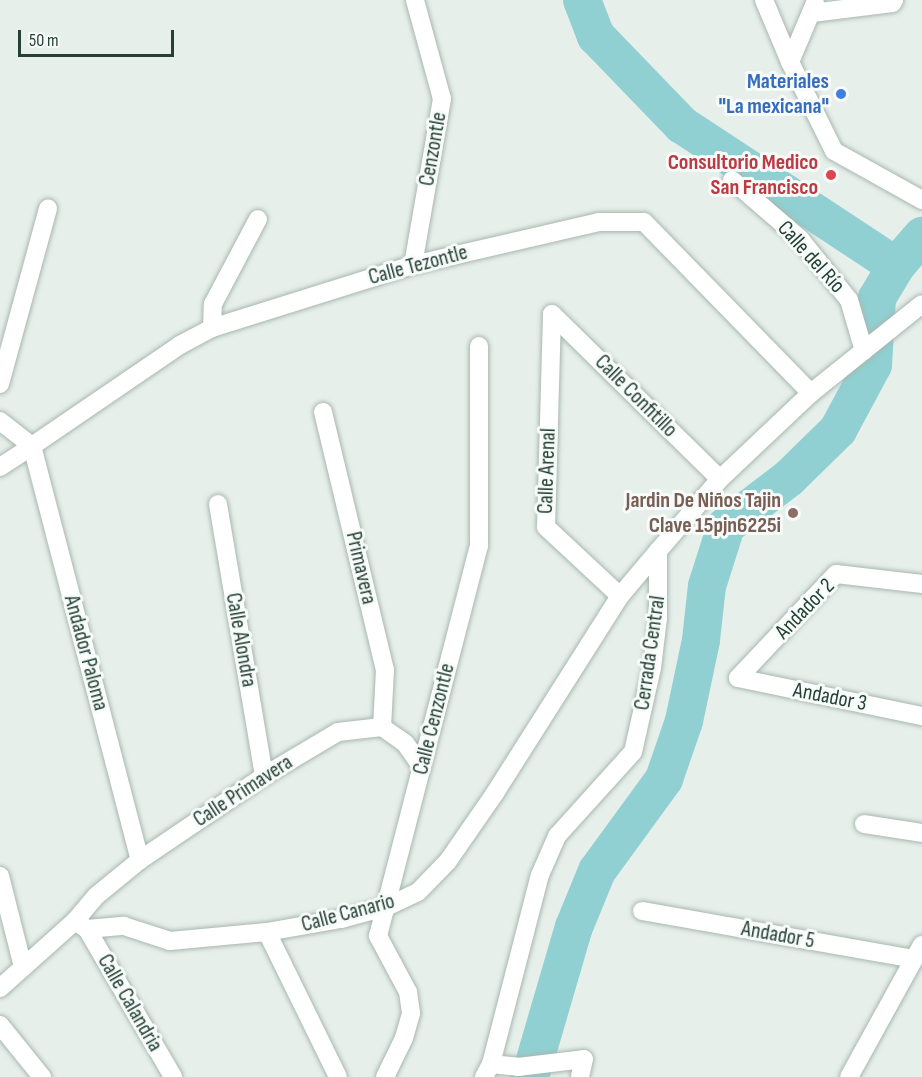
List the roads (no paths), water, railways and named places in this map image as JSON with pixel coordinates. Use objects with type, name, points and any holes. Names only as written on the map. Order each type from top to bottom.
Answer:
[{"type":"street","name":"Cenzontle","points":[[413,265],[442,99],[415,0]]},
{"type":"street","points":[[764,0],[790,62],[834,151],[921,199]]},
{"type":"street","points":[[790,62],[814,6],[892,3],[894,0]]},
{"type":"street","name":"Calle del Río","points":[[732,180],[800,239],[849,300],[864,350]]},
{"type":"street","points":[[0,384],[48,208]]},
{"type":"street","points":[[212,328],[213,304],[258,219]]},
{"type":"street","name":"Calle Tezontle","points":[[0,467],[180,345],[212,328],[413,265],[599,222],[644,222],[811,393]]},
{"type":"street","points":[[658,552],[720,479],[811,393],[915,309]]},
{"type":"street","name":"Calle Confitillo","points":[[552,314],[720,479]]},
{"type":"street","name":"Calle Arenal","points":[[552,314],[546,527],[620,596]]},
{"type":"street","name":"Calle Cenzontle","points":[[385,1077],[404,1038],[411,1013],[408,992],[378,936],[479,546],[479,346]]},
{"type":"street","name":"Primavera","points":[[324,412],[385,670],[382,727]]},
{"type":"street","points":[[0,421],[32,446]]},
{"type":"street","name":"Andador Paloma","points":[[32,446],[140,860]]},
{"type":"street","name":"Calle Alondra","points":[[218,504],[264,776]]},
{"type":"street","name":"Calle Canario","points":[[81,925],[124,926],[170,941],[267,932],[341,920],[386,907],[418,892],[448,861],[495,793],[620,596],[658,552]]},
{"type":"street","name":"Cerrada Central","points":[[488,1071],[540,875],[557,836],[633,752],[652,668],[657,628],[658,552]]},
{"type":"street","name":"Andador 2","points":[[738,678],[836,574],[922,584]]},
{"type":"street","name":"Andador 3","points":[[738,678],[922,716]]},
{"type":"street","points":[[382,727],[405,743],[422,767]]},
{"type":"street","name":"Calle Primavera","points":[[81,925],[96,896],[140,860],[264,776],[338,732],[382,727]]},
{"type":"street","points":[[864,824],[922,833]]},
{"type":"street","points":[[0,876],[23,967]]},
{"type":"street","name":"Andador 5","points":[[642,911],[918,952]]},
{"type":"street","points":[[0,988],[23,967],[81,925]]},
{"type":"street","name":"Calle Calandria","points":[[81,925],[173,1077]]},
{"type":"street","points":[[267,932],[338,1077]]},
{"type":"street","points":[[849,1077],[918,952]]},
{"type":"street","points":[[0,1025],[42,1077]]},
{"type":"street","points":[[488,1071],[518,1067],[581,1068]]},
{"type":"waterway","points":[[582,0],[596,36],[682,125],[896,266]]},
{"type":"waterway","points":[[530,1077],[574,927],[597,871],[664,779],[684,721],[701,640],[707,586],[726,526],[789,478],[838,430],[873,365],[877,298],[896,266],[922,236]]},
{"type":"place","name":"Materiales \"La mexicana\"","points":[[841,94]]},
{"type":"place","name":"Consultorio Medico San Francisco","points":[[831,175]]},
{"type":"place","name":"Jardin De Niños Tajin Clave 15pjn6225i","points":[[793,513]]}]
